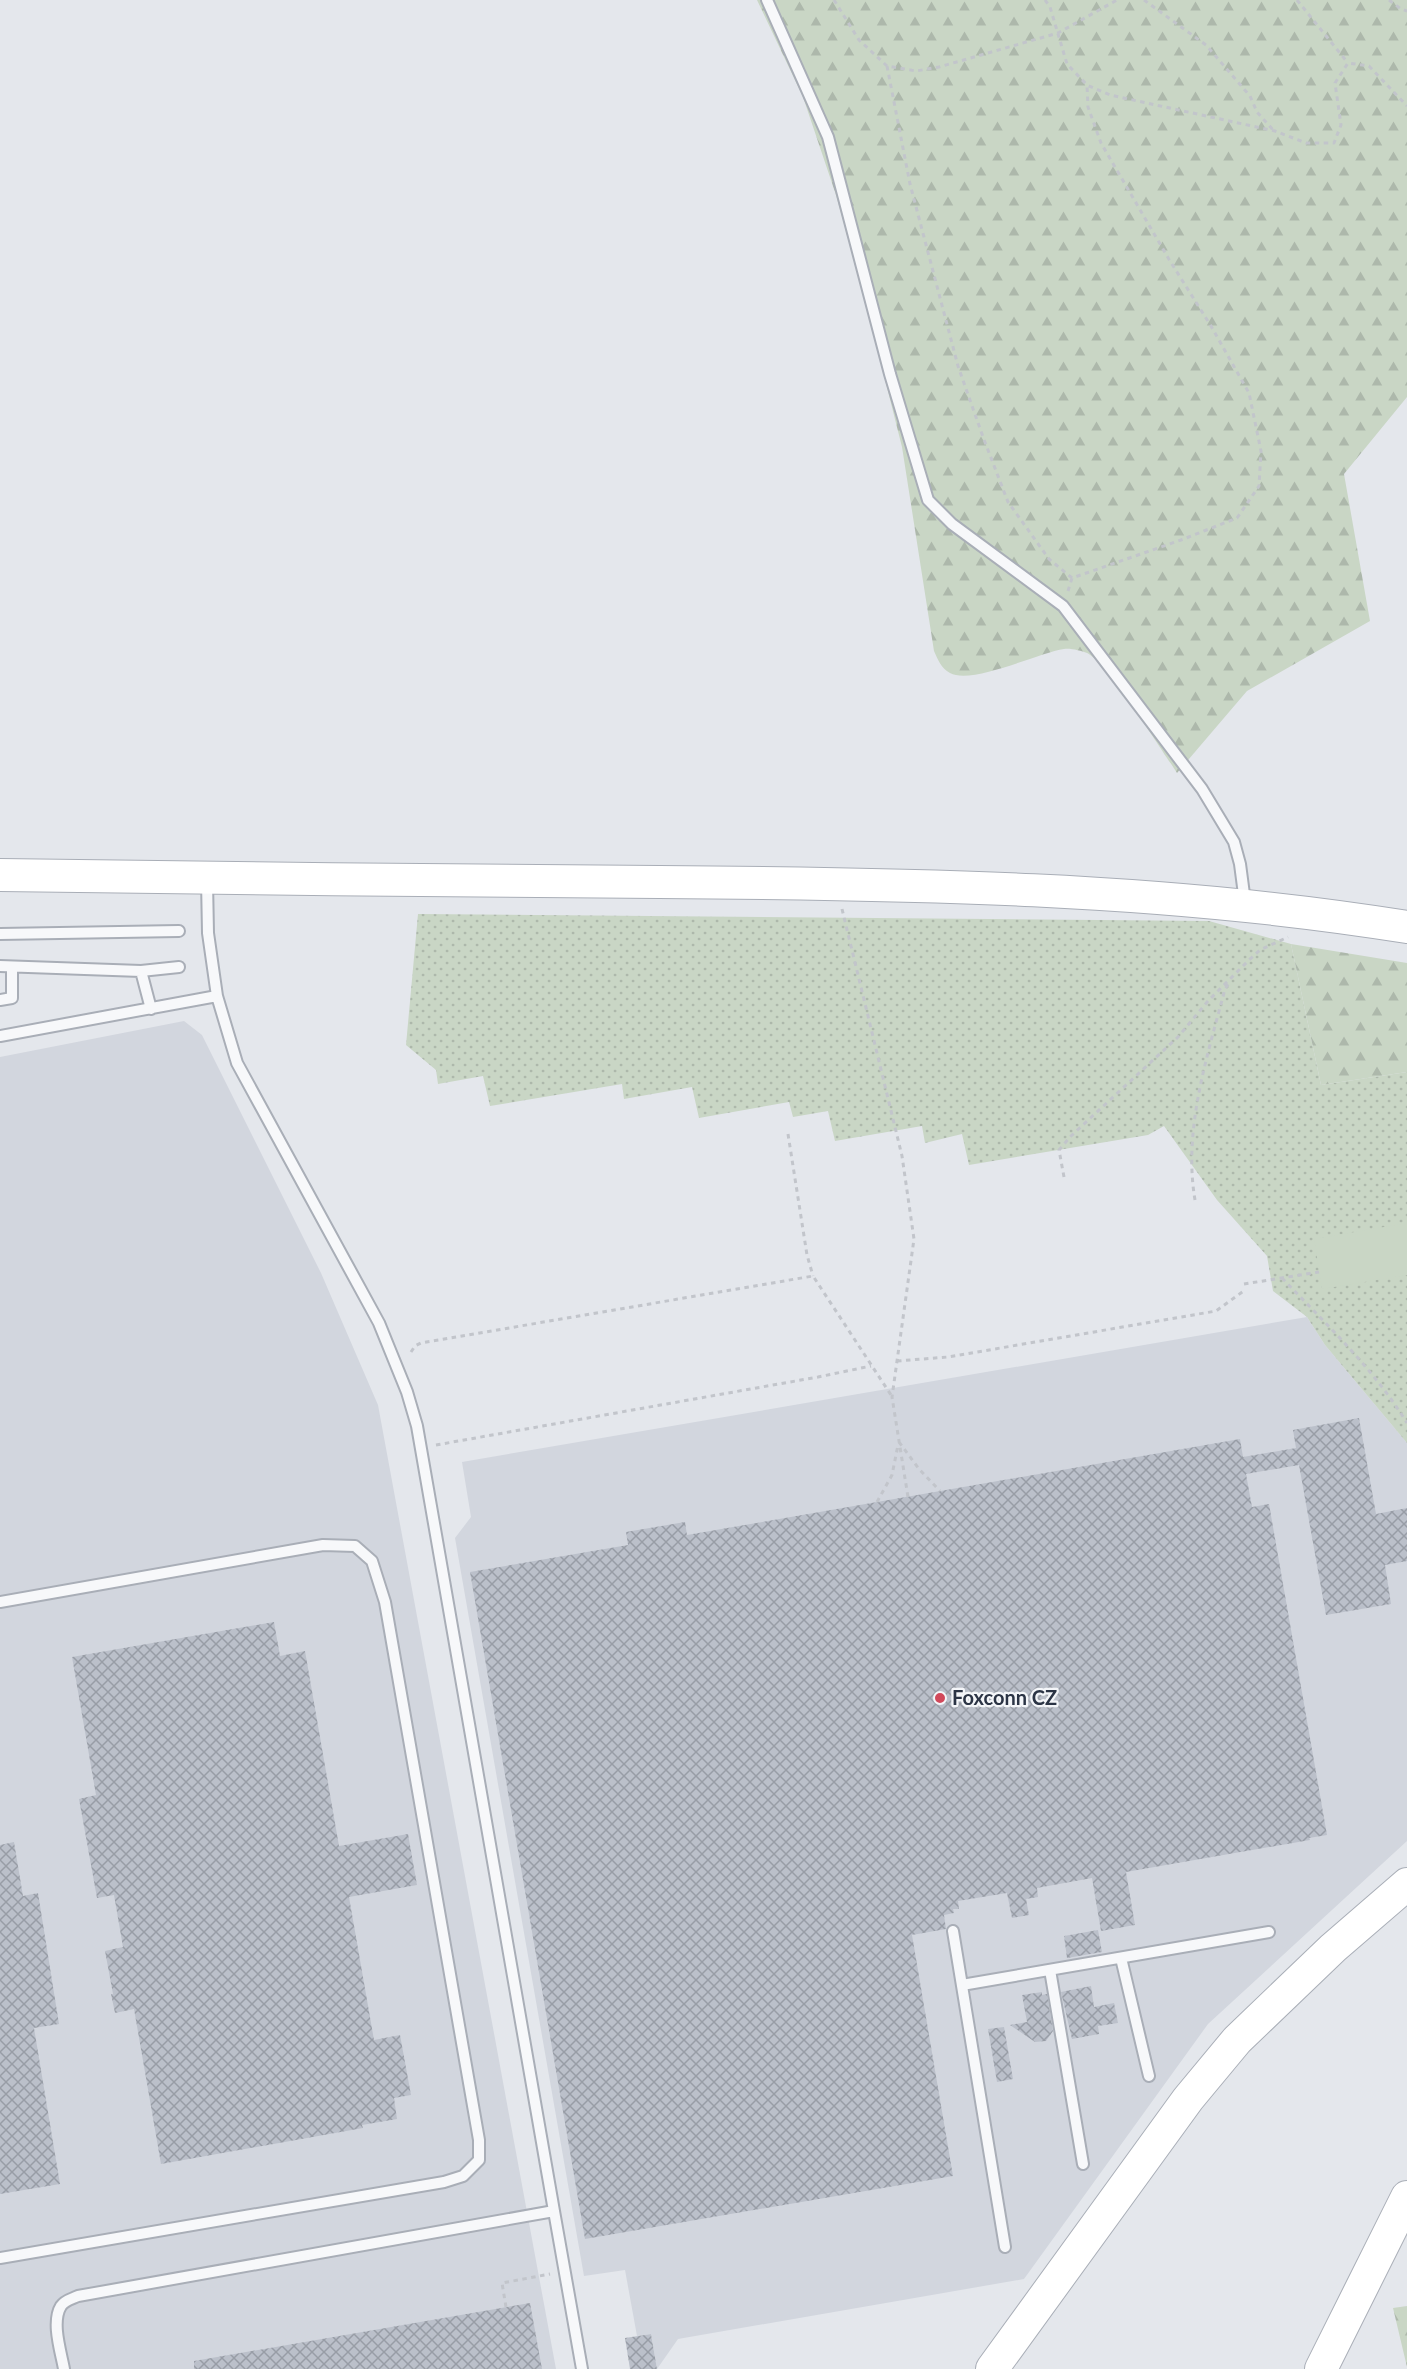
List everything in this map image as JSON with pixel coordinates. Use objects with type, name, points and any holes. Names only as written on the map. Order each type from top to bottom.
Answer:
[{"type":"main road","points":[[0,875],[207,879],[914,884],[1122,894],[1245,905],[1407,927]]},
{"type":"main road","points":[[992,2369],[1188,2099],[1237,2040],[1333,1948],[1407,1884]]},
{"type":"main road","points":[[1320,2369],[1407,2197]]},
{"type":"lane","points":[[767,0],[828,137],[890,374],[928,500],[952,524],[1063,606],[1202,789],[1234,842],[1240,864],[1245,905]]},
{"type":"lane","points":[[207,879],[208,933],[217,996],[237,1063],[369,1303],[388,1344],[412,1408],[427,1475],[582,2369]]},
{"type":"lane","points":[[0,934],[179,930]]},
{"type":"lane","points":[[0,966],[141,970],[179,967]]},
{"type":"lane","points":[[0,1000],[12,998],[12,967]]},
{"type":"lane","points":[[141,970],[151,1009]]},
{"type":"lane","points":[[0,1036],[217,996]]},
{"type":"lane","points":[[0,1602],[323,1545],[355,1546],[372,1561],[385,1602],[479,2140],[479,2160],[463,2176],[444,2182],[0,2258]]},
{"type":"lane","points":[[953,1931],[1005,2247]]},
{"type":"lane","points":[[962,1985],[1269,1932]]},
{"type":"lane","points":[[1121,1958],[1149,2076]]},
{"type":"lane","points":[[1050,1970],[1083,2164]]},
{"type":"lane","points":[[64,2369],[57,2319],[60,2308],[66,2301],[78,2296],[554,2211]]},
{"type":"path","points":[[834,0],[859,40],[887,66],[916,71],[939,67],[1058,33],[1117,0]]},
{"type":"path","points":[[1045,0],[1050,7],[1067,64],[1087,85],[1110,95],[1275,131],[1306,143],[1334,143],[1341,125],[1335,83],[1348,63]]},
{"type":"path","points":[[1144,0],[1206,45],[1250,96],[1257,112],[1275,131]]},
{"type":"path","points":[[1297,0],[1348,63],[1369,66],[1407,106]]},
{"type":"path","points":[[1389,0],[1407,11]]},
{"type":"path","points":[[887,66],[910,184],[958,366],[983,437],[1008,502],[1049,559],[1072,578],[1237,518],[1259,486],[1261,451],[1249,393],[1101,143],[1088,107],[1087,85]]},
{"type":"path","points":[[842,909],[902,1156],[914,1239],[892,1397],[908,1497]]},
{"type":"path","points":[[1064,1177],[1059,1150],[1071,1136],[1178,1037],[1208,1001],[1260,950],[1291,935]]},
{"type":"path","points":[[1195,1200],[1190,1174],[1198,1096],[1225,989],[1232,978]]},
{"type":"path","points":[[788,1134],[807,1255],[813,1276],[892,1397]]},
{"type":"path","points":[[1244,1284],[1319,1272]]},
{"type":"path","points":[[411,1352],[421,1343],[813,1276]]},
{"type":"path","points":[[1282,1278],[1388,1392],[1407,1423]]},
{"type":"path","points":[[897,1361],[948,1357],[1216,1311],[1245,1290]]},
{"type":"path","points":[[436,1445],[871,1366]]},
{"type":"path","points":[[898,1440],[919,1469],[940,1491]]},
{"type":"path","points":[[877,1502],[892,1475],[898,1440]]},
{"type":"path","points":[[506,2307],[502,2283],[565,2271]]},
{"type":"shaded area","points":[[184,1021],[202,1035],[321,1273],[378,1405],[556,2369],[0,2369],[0,1057]]},
{"type":"shaded area","points":[[1307,1317],[1325,1345],[1407,1443],[1407,1841],[1208,2024],[1024,2279],[678,2339],[657,2369],[651,2334],[637,2336],[625,2270],[584,2276],[455,1538],[471,1517],[462,1462]]},
{"type":"green space","points":[[757,0],[1407,0],[1407,397],[1344,474],[1370,621],[1247,691],[1177,773],[1120,689],[1095,659],[1087,653],[1064,649],[989,672],[960,676],[947,671],[938,661],[934,651],[902,447],[867,308],[836,195],[803,97]]},
{"type":"green space","points":[[418,914],[1209,921],[1291,944],[1321,1085],[1407,1072],[1407,1443],[1325,1345],[1307,1317],[1273,1291],[1267,1256],[1217,1200],[1164,1126],[1148,1135],[969,1165],[962,1134],[925,1143],[922,1126],[835,1141],[828,1111],[793,1117],[789,1102],[699,1118],[692,1087],[624,1099],[622,1084],[490,1106],[483,1076],[438,1084],[436,1070],[406,1045]]},
{"type":"green space","points":[[1291,944],[1407,963],[1407,1072],[1321,1085]]},
{"type":"green space","points":[[1407,1223],[1407,1275],[1322,1289],[1314,1239]]},
{"type":"green space","points":[[1407,2306],[1407,2367],[1393,2308]]},
{"type":"building","points":[[1359,1418],[1376,1514],[1407,1508],[1407,1561],[1385,1565],[1391,1604],[1326,1615],[1299,1465],[1246,1474],[1252,1507],[1269,1504],[1327,1835],[1309,1838],[1310,1840],[1126,1872],[1135,1925],[1101,1931],[1092,1878],[1037,1888],[1038,1897],[1026,1899],[1029,1915],[1012,1918],[1007,1893],[958,1901],[959,1909],[953,1909],[954,1913],[944,1915],[946,1929],[912,1935],[953,2176],[585,2239],[470,1572],[628,1545],[626,1532],[685,1522],[687,1535],[1240,1439],[1243,1457],[1296,1448],[1293,1430]]},
{"type":"building","points":[[274,1622],[280,1656],[305,1651],[339,1846],[408,1834],[417,1885],[349,1897],[374,2040],[400,2035],[411,2095],[394,2098],[397,2119],[362,2125],[363,2128],[161,2164],[134,2009],[115,2013],[111,1994],[113,1994],[105,1951],[123,1947],[114,1895],[97,1898],[79,1799],[96,1795],[72,1657]]},
{"type":"building","points":[[14,1842],[23,1896],[38,1893],[59,2024],[34,2028],[60,2184],[0,2194],[0,1845]]},
{"type":"building","points":[[1098,1930],[1102,1952],[1067,1958],[1064,1936]]},
{"type":"building","points":[[1091,1986],[1094,2007],[1114,2003],[1118,2023],[1098,2026],[1099,2034],[1072,2039],[1061,1992]]},
{"type":"building","points":[[1042,1992],[1042,1995],[1047,1994],[1053,2031],[1046,2041],[1035,2042],[1010,2025],[1027,2022],[1022,1995]]},
{"type":"building","points":[[1004,2027],[1013,2079],[997,2082],[988,2029]]},
{"type":"building","points":[[530,2303],[542,2369],[194,2369],[194,2361]]},
{"type":"building","points":[[651,2334],[657,2369],[630,2369],[625,2338]]},
{"type":"place","name":"Foxconn CZ","points":[[940,1698]]}]
